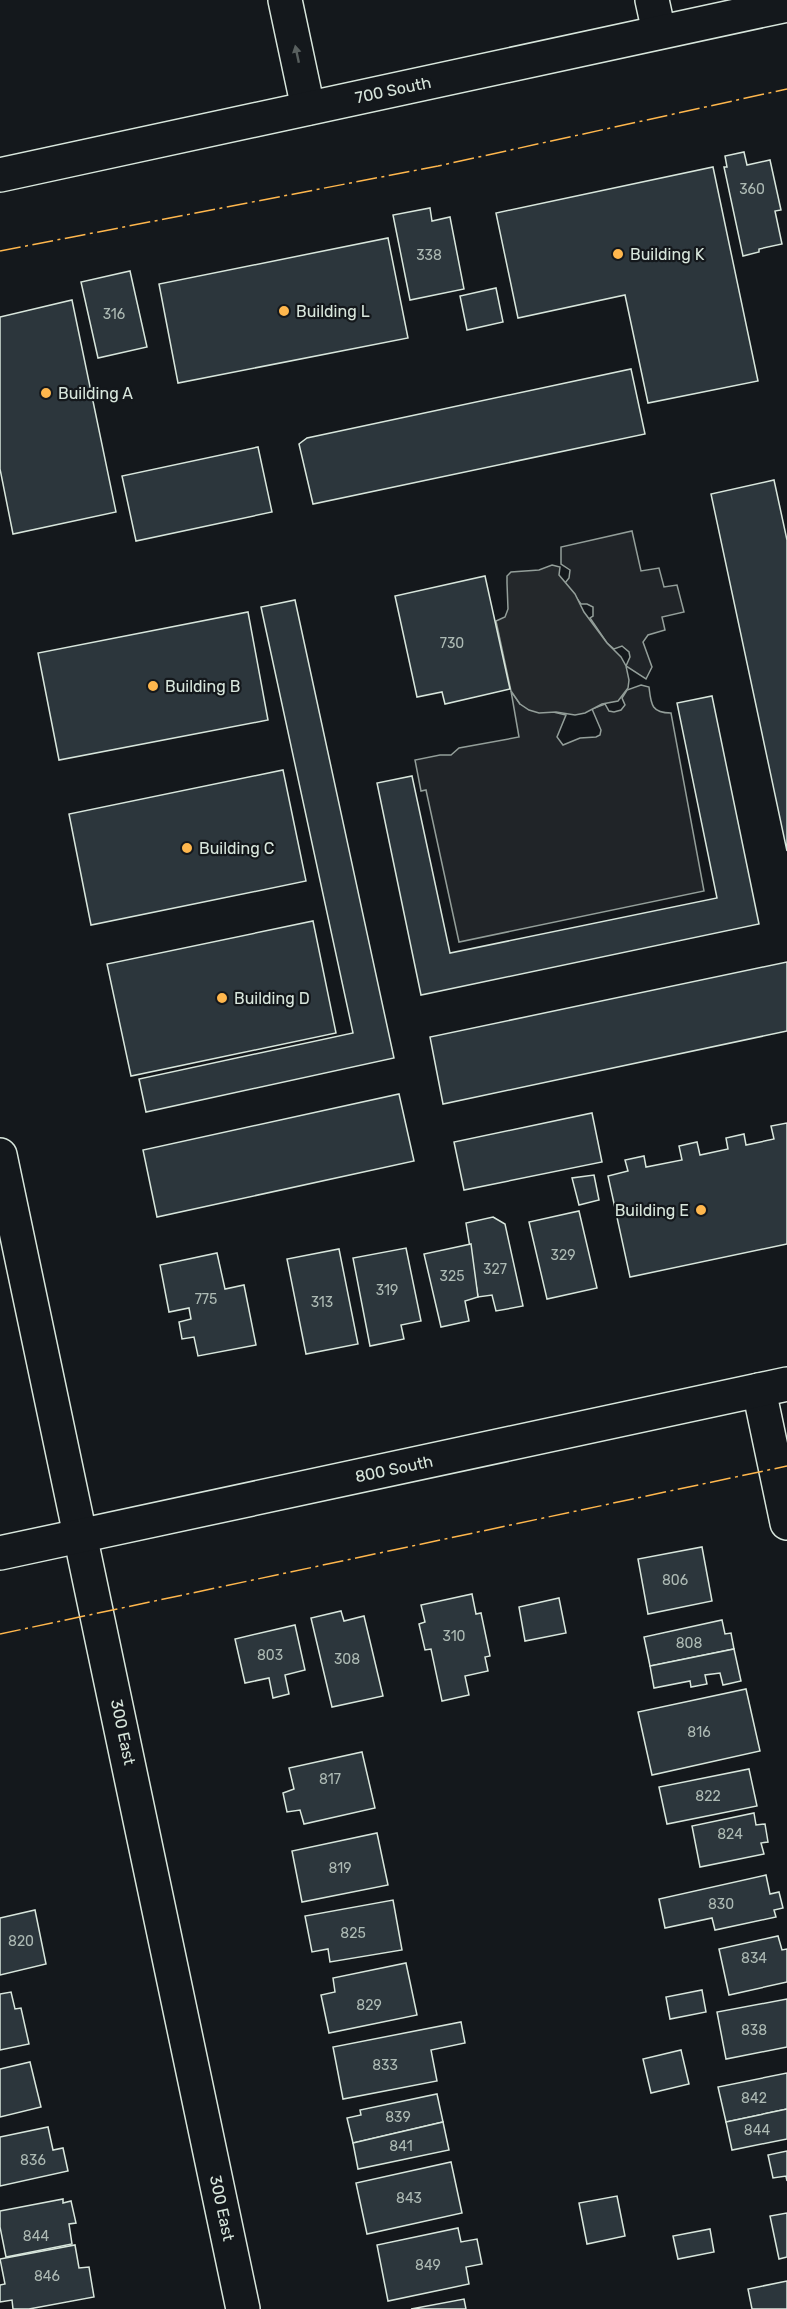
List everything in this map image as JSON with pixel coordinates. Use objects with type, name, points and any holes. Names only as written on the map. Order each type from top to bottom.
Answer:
[{"type":"street","points":[[285,0],[308,108]]},
{"type":"street","points":[[652,0],[659,32]]},
{"type":"street","name":"700 South","points":[[0,175],[787,5]]},
{"type":"street","name":"300 East","points":[[0,1155],[243,2309]]},
{"type":"street","points":[[773,1388],[787,1523]]},
{"type":"street","name":"800 South","points":[[0,1553],[773,1388]]},
{"type":"shaded area","points":[[632,531],[641,571],[659,568],[664,587],[677,585],[684,612],[662,617],[665,630],[648,635],[643,642],[652,667],[646,679],[626,666],[630,657],[629,652],[622,646],[614,649],[607,643],[590,618],[593,616],[593,607],[581,604],[565,583],[569,578],[570,570],[561,564],[561,547]]},
{"type":"shaded area","points":[[552,565],[560,567],[559,575],[575,594],[584,612],[607,643],[621,657],[629,680],[628,688],[618,701],[602,704],[585,713],[575,715],[556,712],[539,713],[520,704],[511,691],[496,621],[505,617],[508,609],[507,576],[511,572],[539,570]]},
{"type":"shaded area","points":[[641,685],[649,687],[652,703],[656,709],[664,713],[671,713],[704,891],[459,942],[426,790],[421,791],[415,760],[451,755],[459,748],[519,737],[511,691],[520,704],[566,715],[557,737],[563,745],[580,738],[600,735],[601,730],[592,709],[605,704],[609,711],[621,710],[625,705],[622,698],[627,690]]},
{"type":"building","points":[[744,152],[747,165],[770,160],[781,210],[775,211],[782,244],[759,249],[759,252],[743,256],[724,167],[727,167],[725,156]]},
{"type":"building","name":"Building K","points":[[713,167],[758,381],[648,403],[625,295],[518,318],[496,213]]},
{"type":"building","points":[[430,208],[432,221],[450,217],[464,289],[410,300],[393,215]]},
{"type":"building","name":"Building L","points":[[388,238],[408,338],[178,383],[159,284]]},
{"type":"building","points":[[130,271],[147,347],[98,358],[81,282]]},
{"type":"building","points":[[496,288],[503,322],[467,330],[460,296]]},
{"type":"building","name":"Building A","points":[[72,300],[116,512],[13,534],[0,469],[0,317]]},
{"type":"building","points":[[631,369],[645,434],[313,504],[299,444],[307,438]]},
{"type":"building","points":[[258,447],[272,512],[136,541],[122,476]]},
{"type":"building","points":[[774,480],[787,540],[787,851],[711,494]]},
{"type":"building","points":[[485,576],[510,689],[445,704],[442,692],[417,697],[395,596]]},
{"type":"building","points":[[295,600],[394,1058],[146,1112],[139,1079],[353,1033],[261,607]]},
{"type":"building","name":"Building B","points":[[248,612],[268,720],[59,760],[38,653]]},
{"type":"building","points":[[712,696],[759,924],[421,995],[377,783],[412,776],[450,953],[717,898],[677,703]]},
{"type":"building","name":"Building C","points":[[283,770],[306,881],[91,925],[69,814]]},
{"type":"building","name":"Building D","points":[[313,921],[336,1033],[131,1076],[107,964]]},
{"type":"building","points":[[787,962],[787,1031],[443,1104],[430,1037]]},
{"type":"building","points":[[399,1094],[414,1161],[157,1217],[143,1150]]},
{"type":"building","points":[[592,1113],[602,1162],[464,1190],[454,1142]]},
{"type":"building","name":"Building E","points":[[787,1123],[787,1244],[630,1277],[608,1176],[628,1171],[625,1160],[644,1156],[646,1167],[682,1160],[679,1146],[697,1142],[700,1155],[728,1149],[726,1138],[744,1134],[746,1145],[774,1139],[771,1126]]},
{"type":"building","points":[[594,1175],[599,1200],[579,1205],[572,1178]]},
{"type":"building","points":[[579,1211],[597,1288],[547,1299],[529,1222]]},
{"type":"building","points":[[493,1217],[505,1224],[523,1306],[496,1311],[492,1295],[478,1297],[466,1223]]},
{"type":"building","points":[[471,1244],[478,1297],[465,1301],[469,1321],[441,1327],[424,1254]]},
{"type":"building","points":[[406,1248],[421,1321],[401,1325],[404,1339],[370,1346],[353,1258]]},
{"type":"building","points":[[339,1249],[358,1344],[306,1354],[287,1259]]},
{"type":"building","points":[[217,1253],[225,1289],[244,1285],[256,1345],[198,1356],[194,1337],[182,1339],[179,1322],[191,1319],[189,1308],[169,1312],[160,1265]]},
{"type":"building","points":[[702,1547],[712,1601],[648,1614],[638,1559]]},
{"type":"building","points":[[472,1594],[476,1614],[481,1613],[490,1656],[485,1657],[488,1671],[465,1676],[469,1695],[442,1701],[431,1649],[425,1650],[419,1624],[425,1622],[421,1605]]},
{"type":"building","points":[[559,1598],[566,1633],[525,1641],[519,1607]]},
{"type":"building","points":[[341,1611],[344,1621],[364,1616],[383,1696],[332,1707],[311,1618]]},
{"type":"building","points":[[722,1620],[725,1634],[731,1633],[734,1649],[650,1666],[644,1637]]},
{"type":"building","points":[[295,1625],[305,1670],[285,1675],[289,1694],[273,1698],[269,1678],[245,1683],[235,1639]]},
{"type":"building","points":[[734,1649],[741,1681],[723,1685],[720,1673],[705,1675],[707,1684],[691,1687],[690,1681],[654,1688],[650,1666]]},
{"type":"building","points":[[746,1689],[760,1751],[652,1775],[638,1712]]},
{"type":"building","points":[[362,1752],[375,1808],[304,1824],[300,1810],[287,1812],[283,1793],[294,1789],[289,1768]]},
{"type":"building","points":[[749,1769],[757,1806],[667,1824],[659,1787]]},
{"type":"building","points":[[754,1813],[756,1825],[765,1824],[768,1842],[761,1843],[764,1854],[700,1867],[692,1826]]},
{"type":"building","points":[[377,1833],[388,1885],[302,1902],[292,1851]]},
{"type":"building","points":[[766,1875],[770,1894],[779,1892],[783,1908],[774,1910],[776,1917],[715,1930],[712,1918],[665,1928],[659,1899]]},
{"type":"building","points":[[393,1900],[402,1950],[330,1962],[328,1949],[312,1952],[305,1916]]},
{"type":"building","points":[[35,1910],[46,1964],[0,1975],[0,1918]]},
{"type":"building","points":[[778,1936],[782,1950],[787,1949],[787,1982],[729,1995],[719,1949]]},
{"type":"building","points":[[406,1963],[417,2015],[329,2033],[321,1995],[335,1992],[333,1978]]},
{"type":"building","points":[[702,1990],[706,2012],[670,2019],[666,1997]]},
{"type":"building","points":[[11,1992],[15,2009],[21,2008],[29,2044],[0,2050],[0,1994]]},
{"type":"building","points":[[787,1999],[787,2047],[726,2059],[717,2012]]},
{"type":"building","points":[[461,2022],[465,2043],[431,2050],[437,2081],[343,2099],[333,2047]]},
{"type":"building","points":[[681,2050],[689,2084],[651,2093],[643,2059]]},
{"type":"building","points":[[30,2062],[41,2107],[0,2117],[0,2069]]},
{"type":"building","points":[[787,2073],[787,2109],[726,2122],[718,2087]]},
{"type":"building","points":[[437,2094],[443,2122],[353,2143],[347,2118],[361,2115],[360,2110]]},
{"type":"building","points":[[787,2109],[787,2139],[732,2150],[726,2122]]},
{"type":"building","points":[[443,2122],[449,2150],[358,2169],[353,2143]]},
{"type":"building","points":[[48,2127],[53,2150],[63,2148],[68,2171],[0,2186],[0,2137]]},
{"type":"building","points":[[787,2151],[787,2181],[786,2176],[773,2178],[768,2155]]},
{"type":"building","points":[[451,2162],[462,2213],[367,2234],[356,2183]]},
{"type":"building","points":[[617,2196],[625,2236],[587,2244],[579,2203]]},
{"type":"building","points":[[63,2199],[63,2203],[71,2201],[76,2223],[69,2224],[72,2244],[6,2257],[0,2227],[0,2211]]},
{"type":"building","points":[[787,2213],[787,2257],[779,2259],[770,2216]]},
{"type":"building","points":[[458,2228],[461,2242],[477,2239],[482,2264],[466,2267],[469,2284],[388,2301],[377,2245]]},
{"type":"building","points":[[710,2229],[714,2252],[678,2259],[673,2236]]},
{"type":"building","points":[[75,2245],[79,2268],[89,2267],[94,2297],[29,2309],[13,2309],[12,2300],[0,2302],[0,2285],[5,2284],[0,2259]]},
{"type":"building","points":[[787,2281],[787,2309],[752,2309],[748,2289]]},
{"type":"building","points":[[464,2299],[466,2309],[411,2309]]},
{"type":"power","points":[[0,251],[438,166],[787,89]]},
{"type":"power","points":[[0,1634],[787,1466]]},
{"type":"place","name":"Building K","points":[[618,254]]},
{"type":"place","name":"Building L","points":[[284,311]]},
{"type":"place","name":"Building A","points":[[46,393]]},
{"type":"place","name":"Building B","points":[[153,686]]},
{"type":"place","name":"Building C","points":[[187,848]]},
{"type":"place","name":"Building D","points":[[222,998]]},
{"type":"place","name":"Building E","points":[[701,1210]]}]
